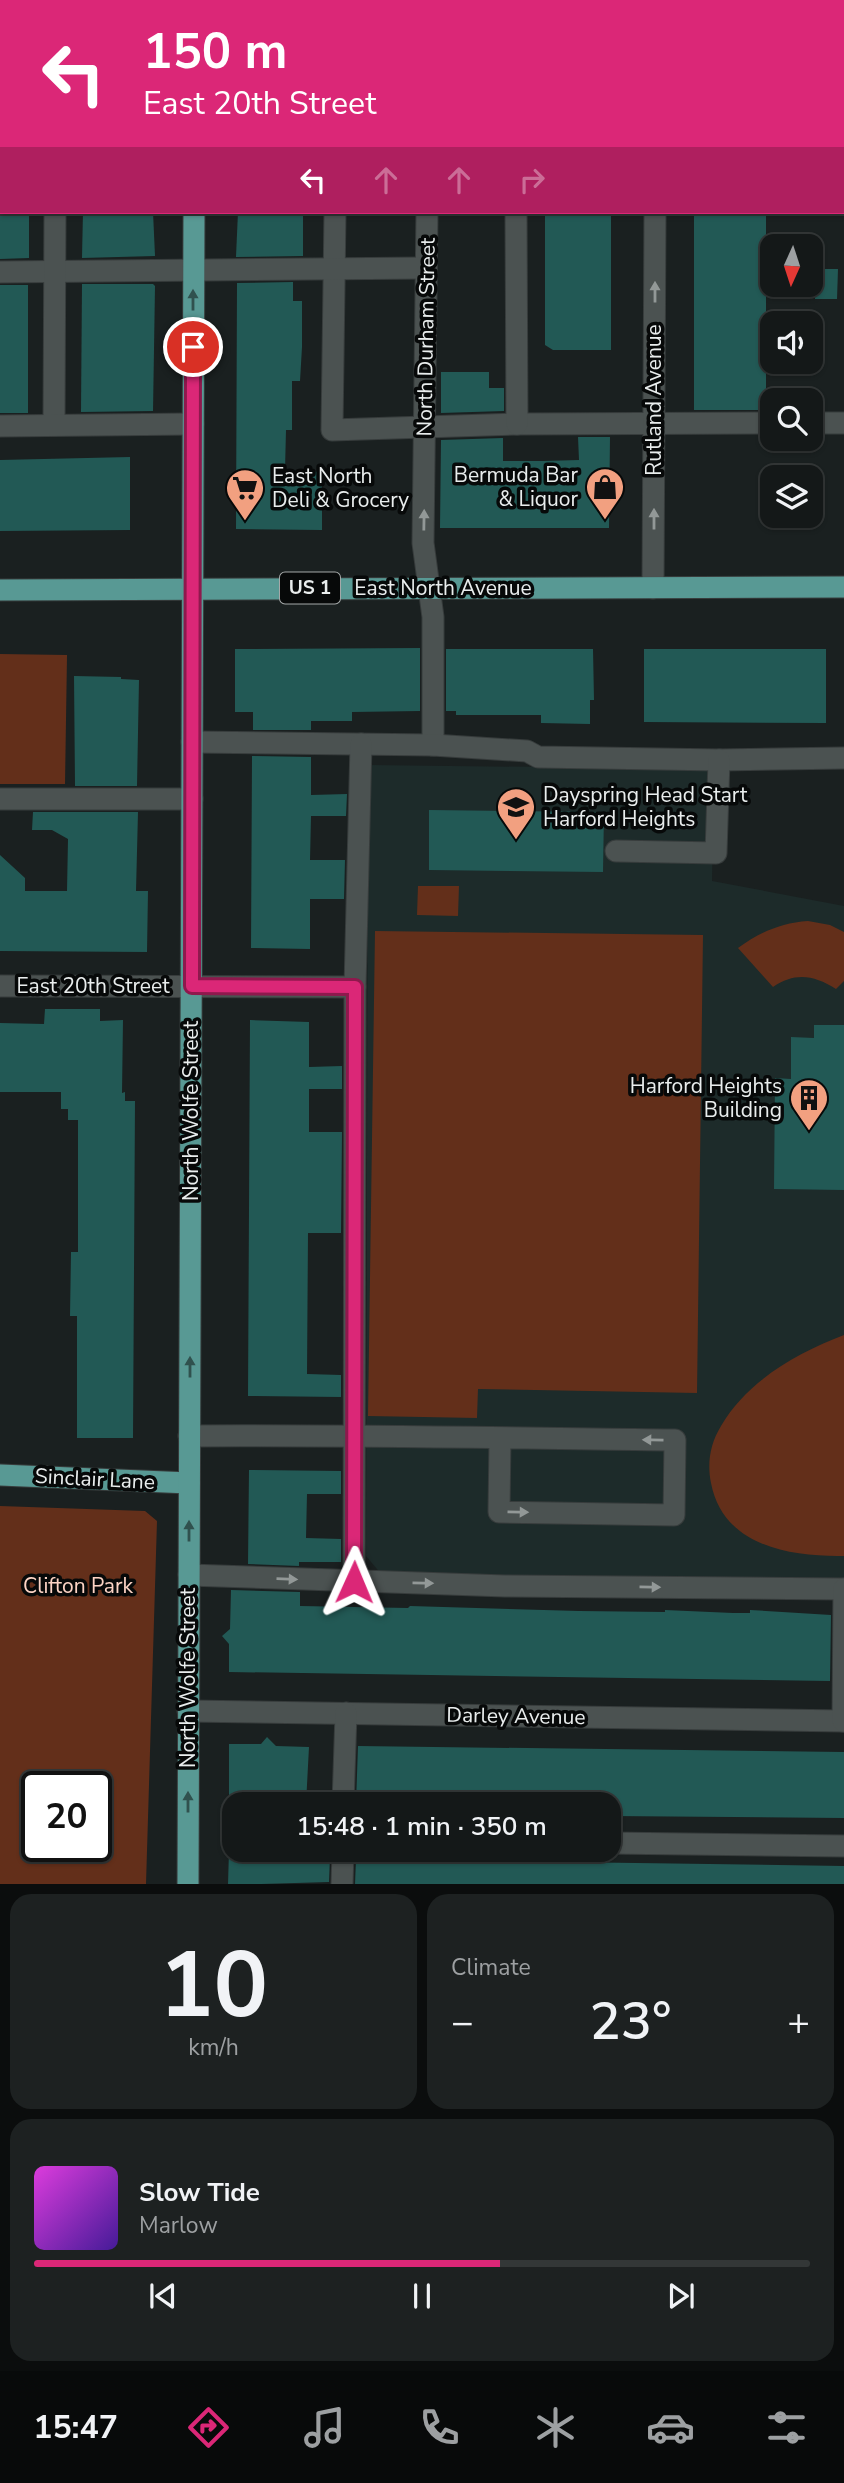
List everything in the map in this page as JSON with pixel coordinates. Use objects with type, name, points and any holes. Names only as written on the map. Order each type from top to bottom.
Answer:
[{"type":"main road","name":"North Wolfe Street","points":[[188,1884],[194,214]]},
{"type":"main road","name":"East North Avenue","points":[[0,590],[844,587]]},
{"type":"main road","name":"Sinclair Lane","points":[[0,1475],[189,1483]]},
{"type":"street","points":[[54,425],[55,214]]},
{"type":"street","points":[[335,214],[332,430],[517,424],[760,424]]},
{"type":"street","name":"North Durham Street","points":[[427,214],[423,542],[433,617],[433,745]]},
{"type":"street","points":[[516,214],[517,424]]},
{"type":"street","name":"Rutland Avenue","points":[[653,588],[655,214]]},
{"type":"street","points":[[0,272],[426,268]]},
{"type":"street","points":[[823,423],[844,423]]},
{"type":"street","points":[[0,426],[193,424]]},
{"type":"street","points":[[192,742],[433,745],[527,751],[538,757],[719,760],[844,758]]},
{"type":"street","points":[[354,1582],[355,987],[361,744]]},
{"type":"street","points":[[616,851],[716,853],[719,760]]},
{"type":"street","points":[[0,799],[192,799]]},
{"type":"street","name":"East 20th Street","points":[[0,986],[355,987]]},
{"type":"street","points":[[189,1436],[356,1436],[675,1440],[674,1514],[499,1512],[500,1438]]},
{"type":"street","points":[[189,1575],[354,1582],[844,1590],[844,1721]]},
{"type":"street","name":"Darley Avenue","points":[[188,1711],[844,1721]]},
{"type":"street","points":[[343,1792],[346,1713]]},
{"type":"street","points":[[621,1843],[844,1846]]},
{"type":"street","points":[[342,1862],[342,1884]]},
{"type":"shaded area","points":[[368,765],[714,769],[712,881],[844,906],[844,1583],[382,1575],[366,1556]]},
{"type":"green space","points":[[0,654],[67,655],[65,784],[0,784]]},
{"type":"green space","points":[[418,886],[459,886],[458,916],[417,915]]},
{"type":"green space","points":[[808,921],[830,925],[844,932],[844,981],[836,989],[804,977],[789,979],[773,987],[738,948],[771,929]]},
{"type":"green space","points":[[375,931],[703,935],[697,1393],[478,1389],[477,1418],[368,1416]]},
{"type":"green space","points":[[844,1335],[844,1556],[781,1550],[744,1534],[729,1521],[718,1504],[709,1468],[714,1440],[732,1410],[759,1382],[809,1350]]},
{"type":"green space","name":"Clifton Park","points":[[0,1506],[145,1511],[157,1521],[146,1884],[0,1884]]},
{"type":"building","points":[[0,214],[29,214],[29,258],[0,259]]},
{"type":"building","points":[[83,214],[153,214],[155,256],[82,258]]},
{"type":"building","points":[[238,214],[303,214],[303,256],[236,257]]},
{"type":"building","points":[[545,214],[611,214],[611,350],[553,350],[545,345]]},
{"type":"building","points":[[694,214],[766,214],[766,234],[760,234],[760,298],[766,298],[766,311],[760,311],[760,374],[766,374],[766,388],[760,388],[760,410],[694,410]]},
{"type":"building","points":[[823,269],[838,269],[837,299],[815,299],[823,297]]},
{"type":"building","points":[[293,282],[293,301],[302,301],[302,347],[300,381],[292,381],[292,430],[286,430],[285,470],[322,472],[322,530],[236,529],[237,283]]},
{"type":"building","points":[[82,284],[155,286],[153,411],[81,412]]},
{"type":"building","points":[[0,285],[28,285],[28,413],[0,413]]},
{"type":"building","points":[[441,372],[489,372],[489,388],[504,388],[504,411],[441,413]]},
{"type":"building","points":[[578,437],[610,437],[609,528],[440,528],[441,440],[503,438],[503,461],[542,461],[579,460]]},
{"type":"building","points":[[130,457],[130,530],[0,531],[0,460]]},
{"type":"building","points":[[420,648],[420,711],[352,712],[352,721],[311,721],[311,730],[253,730],[253,712],[235,712],[235,649]]},
{"type":"building","points":[[446,649],[593,649],[594,700],[590,700],[590,724],[541,723],[541,715],[456,715],[456,711],[446,711]]},
{"type":"building","points":[[644,649],[826,649],[826,723],[644,722]]},
{"type":"building","points":[[74,676],[139,680],[137,786],[75,786]]},
{"type":"building","points":[[252,756],[311,757],[311,795],[347,794],[346,816],[311,816],[310,860],[345,860],[344,899],[310,899],[310,949],[251,948]]},
{"type":"building","name":"Dayspring Head Start Harford Heights","points":[[429,810],[604,812],[603,872],[429,870]]},
{"type":"building","points":[[33,812],[138,812],[136,891],[148,891],[147,952],[0,951],[0,855],[25,878],[25,891],[67,891],[68,839],[52,830],[32,830]]},
{"type":"building","points":[[45,1009],[100,1009],[100,1021],[123,1020],[122,1093],[125,1092],[125,1101],[135,1101],[133,1438],[77,1438],[77,1316],[70,1316],[71,1252],[78,1252],[78,1120],[68,1120],[68,1109],[61,1109],[61,1092],[0,1092],[0,1023],[44,1024]]},
{"type":"building","points":[[250,1020],[309,1022],[309,1067],[342,1066],[342,1089],[309,1089],[309,1132],[342,1132],[341,1233],[308,1233],[307,1374],[341,1375],[341,1397],[248,1396]]},
{"type":"building","name":"Harford Heights Building","points":[[814,1025],[844,1025],[844,1190],[774,1189],[775,1078],[791,1079],[791,1037],[814,1038]]},
{"type":"building","points":[[249,1470],[341,1471],[341,1494],[307,1494],[306,1538],[341,1539],[341,1562],[299,1562],[299,1566],[248,1564]]},
{"type":"building","points":[[231,1590],[300,1592],[300,1606],[733,1613],[750,1613],[750,1610],[831,1615],[830,1681],[229,1672],[229,1644],[222,1636],[230,1629]]},
{"type":"building","points":[[267,1737],[276,1746],[309,1747],[307,1792],[229,1792],[229,1744],[261,1744]]},
{"type":"building","points":[[358,1746],[844,1752],[844,1818],[621,1816],[621,1792],[356,1792]]},
{"type":"building","points":[[229,1862],[330,1862],[329,1882],[228,1884]]},
{"type":"building","points":[[356,1862],[565,1862],[844,1866],[844,1884],[355,1884]]},
{"type":"place","name":"Bermuda Bar & Liquor","points":[[605,521]]},
{"type":"place","name":"East North Deli & Grocery","points":[[245,522]]},
{"type":"place","name":"Dayspring Head Start Harford Heights","points":[[516,841]]},
{"type":"place","name":"Harford Heights Building","points":[[809,1132]]},
{"type":"route","points":[[193,347],[192,986],[355,987],[354,1582]]}]
